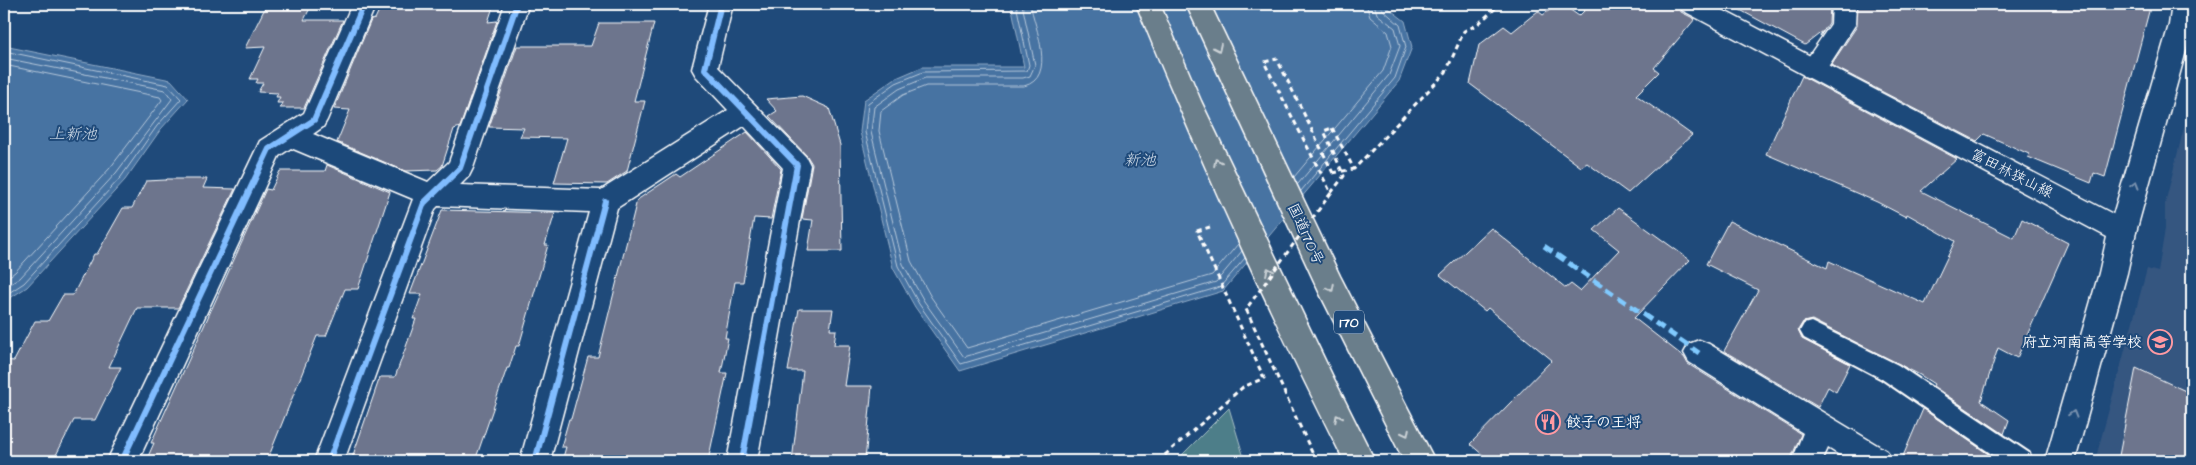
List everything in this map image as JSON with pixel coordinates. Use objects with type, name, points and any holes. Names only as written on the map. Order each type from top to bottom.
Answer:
[{"type":"highway","points":[[1148,4],[1188,101],[1322,385],[1360,461]]},
{"type":"highway","name":"国道170号","points":[[1198,4],[1330,285],[1420,461]]},
{"type":"street","points":[[122,461],[270,149],[314,120],[364,4]]},
{"type":"street","points":[[328,461],[424,203],[460,168],[517,4]]},
{"type":"street","points":[[721,4],[705,69],[798,165],[742,461]]},
{"type":"street","name":"富田林狭山線","points":[[1691,4],[2122,232]]},
{"type":"street","points":[[1813,69],[1843,25],[1844,4]]},
{"type":"street","points":[[2060,461],[2181,25],[2184,4]]},
{"type":"street","points":[[290,136],[432,195],[605,201],[746,112]]},
{"type":"street","points":[[535,461],[605,201]]},
{"type":"street","points":[[1699,354],[1876,461]]},
{"type":"street","points":[[1807,461],[1821,427]]},
{"type":"lane","points":[[1811,331],[1890,372],[2021,461]]},
{"type":"path","points":[[1331,193],[1264,62],[1277,59],[1333,173],[1354,169],[1446,72],[1464,31],[1477,25],[1500,4]]},
{"type":"path","points":[[1246,309],[1344,176],[1324,131],[1332,128],[1354,169]]},
{"type":"path","points":[[1158,461],[1243,387],[1264,378],[1197,231],[1210,227],[1214,236]]},
{"type":"path","points":[[1242,300],[1316,461]]},
{"type":"shaded area","name":"府立河南高等学校","points":[[2192,95],[2192,461],[2095,461],[2147,269],[2158,272],[2165,229],[2165,204]]},
{"type":"green space","points":[[1229,408],[1245,461],[1176,461]]},
{"type":"water","name":"新池","points":[[1011,4],[1383,4],[1405,21],[1412,47],[1399,81],[1223,291],[960,371],[915,307],[893,268],[860,132],[864,100],[894,79],[922,67],[1024,67]]},
{"type":"water","name":"上新池","points":[[4,46],[171,80],[188,99],[161,129],[125,180],[27,287],[4,302]]},
{"type":"building","points":[[267,4],[312,4],[304,20],[343,20],[304,108],[280,108],[283,103],[277,103],[280,97],[276,97],[278,93],[258,92],[263,83],[256,83],[258,79],[250,79],[265,47],[245,48]]},
{"type":"building","points":[[382,4],[494,4],[488,22],[497,21],[460,127],[454,129],[442,166],[437,170],[405,171],[337,142],[350,110],[334,109],[371,20],[375,19]]},
{"type":"building","points":[[1558,4],[1562,4],[1579,16],[1591,4],[1677,4],[1681,12],[1695,19],[1654,68],[1659,72],[1636,95],[1692,135],[1628,193],[1587,163],[1581,167],[1470,84],[1479,45],[1504,26],[1512,32],[1538,11],[1543,15]]},
{"type":"building","points":[[1729,4],[1830,4],[1829,23],[1820,36],[1823,31],[1805,45]]},
{"type":"building","points":[[1858,4],[1937,4],[1946,8],[1948,4],[1960,9],[1964,4],[2151,4],[2105,177],[2094,173],[2091,183],[2028,157],[2029,154],[1984,134],[1977,141],[1831,65],[1857,26]]},
{"type":"building","points":[[599,23],[654,23],[634,101],[645,101],[627,171],[607,184],[554,183],[567,138],[520,137],[524,128],[489,127],[517,46],[591,46]]},
{"type":"building","points":[[1802,76],[1957,159],[1921,191],[2014,238],[2022,219],[2068,243],[2017,358],[1998,348],[1981,401],[2009,420],[2004,434],[1933,386],[1934,384],[1920,375],[1812,320],[1803,322],[1798,330],[1802,339],[1850,364],[1836,392],[1828,387],[1818,407],[1724,351],[1758,290],[1706,264],[1729,221],[1827,268],[1829,261],[1925,304],[1955,241],[1907,214],[1906,217],[1877,202],[1766,154]]},
{"type":"building","points":[[802,96],[829,108],[840,145],[842,251],[808,251],[813,220],[802,219],[812,164],[807,156],[769,116],[777,111],[766,99]]},
{"type":"building","points":[[747,132],[781,169],[771,219],[754,218],[743,282],[735,282],[725,338],[728,338],[721,373],[727,373],[708,461],[562,461],[566,447],[561,447],[569,419],[571,419],[588,357],[598,357],[637,200],[676,174],[680,177]]},
{"type":"building","points":[[327,165],[390,192],[358,289],[345,289],[326,336],[317,336],[267,461],[146,461],[154,443],[151,443],[266,189],[271,190],[280,171],[325,171]]},
{"type":"building","points":[[207,179],[203,188],[235,189],[178,308],[137,308],[109,367],[121,367],[95,420],[74,420],[53,461],[4,461],[4,360],[14,361],[35,321],[48,321],[63,295],[73,295],[94,254],[97,254],[123,208],[132,208],[146,181]]},
{"type":"building","points":[[1618,208],[1690,260],[1634,318],[1684,357],[1688,364],[1801,434],[1790,461],[1490,461],[1470,444],[1552,360],[1488,308],[1485,311],[1440,275],[1491,228],[1566,288],[1571,284],[1580,291],[1619,250],[1594,230]]},
{"type":"building","points":[[442,210],[555,213],[545,245],[548,245],[519,346],[516,346],[509,368],[507,368],[475,461],[351,461],[380,377],[395,377],[416,319],[413,319],[422,294],[410,294]]},
{"type":"building","points":[[799,309],[833,309],[830,330],[836,330],[834,345],[850,345],[844,386],[872,386],[865,461],[792,461],[803,371],[788,371]]},
{"type":"building","points":[[2136,368],[2192,394],[2192,461],[2118,461]]},
{"type":"building","points":[[1923,409],[1994,458],[1993,461],[1901,461]]},
{"type":"marked path","points":[[1544,246],[1699,353]]},
{"type":"cycle path","points":[[122,461],[269,149],[314,120],[364,4]]},
{"type":"cycle path","points":[[329,461],[424,203],[460,168],[517,4]]},
{"type":"cycle path","points":[[721,4],[705,69],[797,165],[742,461]]},
{"type":"cycle path","points":[[535,461],[605,201]]},
{"type":"place","name":"府立河南高等学校","points":[[2160,342]]},
{"type":"place","name":"餃子の王将","points":[[1548,422]]}]
